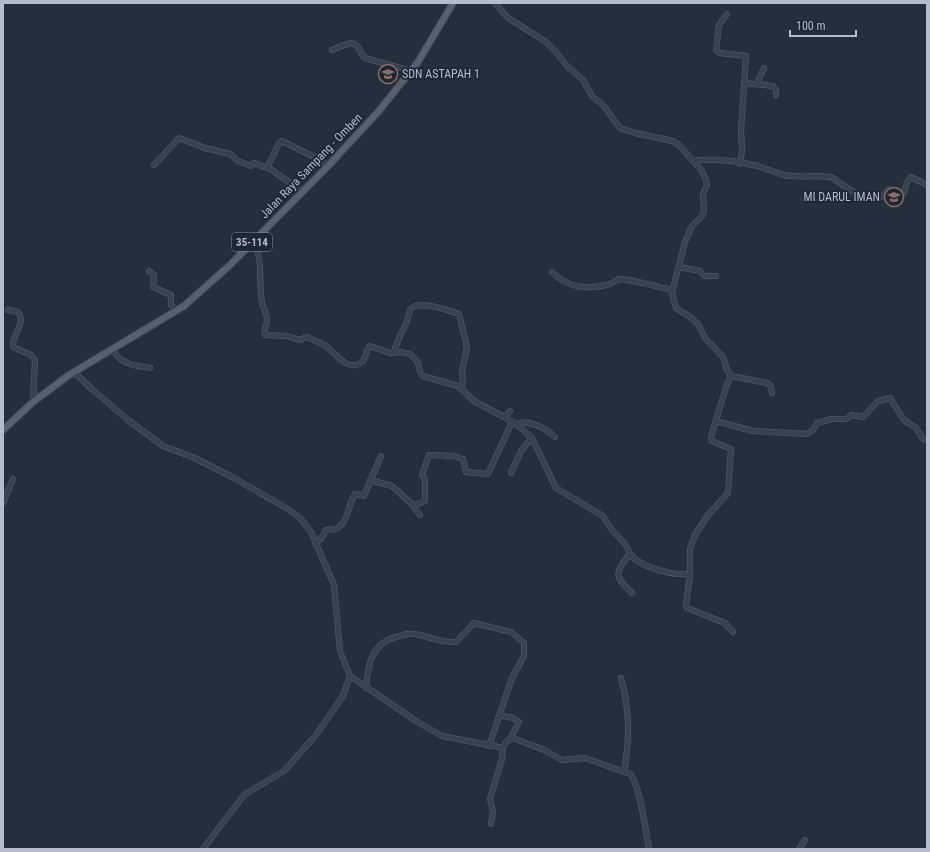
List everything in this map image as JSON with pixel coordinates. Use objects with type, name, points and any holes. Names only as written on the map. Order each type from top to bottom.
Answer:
[{"type":"main road","name":"Jalan Raya Sampang - Omben","points":[[3,430],[33,402],[74,372],[177,311],[200,293],[303,192],[378,112],[411,71],[453,3]]},
{"type":"street","points":[[495,3],[507,17],[555,50],[567,66],[583,80],[592,96],[603,105],[620,128],[635,133],[673,141],[679,145],[702,171],[707,185],[703,194],[703,215],[688,233],[672,290],[672,299],[676,308],[698,324],[705,338],[723,357],[727,370],[731,376],[767,383],[770,385],[772,393]]},
{"type":"street","points":[[727,14],[719,24],[716,50],[720,53],[746,56],[741,130],[742,150],[740,164]]},
{"type":"street","points":[[332,50],[345,44],[353,44],[356,45],[365,58],[411,71]]},
{"type":"street","points":[[757,84],[764,68]]},
{"type":"street","points":[[744,83],[773,86],[776,90],[776,95]]},
{"type":"street","points":[[154,165],[179,138],[205,148],[230,154],[247,166],[251,166],[254,163],[269,168],[303,192]]},
{"type":"street","points":[[269,168],[278,143],[282,141],[318,159],[328,166]]},
{"type":"street","points":[[693,161],[714,160],[759,167],[786,175],[812,178],[831,177],[845,188],[872,197],[880,197],[889,189],[900,194],[904,193],[907,182],[911,177],[927,184]]},
{"type":"street","points":[[253,242],[260,258],[259,273],[261,298],[267,319],[264,330],[265,335],[287,336],[299,340],[307,337],[326,346],[338,358],[351,365],[359,364],[364,360],[370,346],[390,353],[402,352],[413,357],[418,362],[420,372],[423,376],[461,388],[474,401],[514,423],[532,438],[556,488],[600,513],[626,545],[630,554],[638,563],[651,568],[690,574]]},
{"type":"street","points":[[679,267],[700,271],[704,276],[716,276]]},
{"type":"street","points":[[149,271],[154,275],[153,287],[171,295],[171,305],[177,311]]},
{"type":"street","points":[[552,272],[560,280],[582,288],[610,284],[620,279],[655,285],[672,290]]},
{"type":"street","points":[[394,353],[397,341],[408,321],[410,311],[414,306],[423,305],[459,314],[467,346],[462,372],[463,383],[461,388]]},
{"type":"street","points":[[8,310],[18,312],[20,318],[19,330],[12,343],[13,347],[31,355],[35,360],[33,402]]},
{"type":"street","points":[[113,350],[117,358],[136,366],[150,368]]},
{"type":"street","points":[[74,372],[92,390],[128,420],[163,446],[207,464],[288,509],[308,528],[334,585],[340,651],[350,676],[366,688],[442,736],[489,746],[503,747]]},
{"type":"street","points":[[731,376],[711,434],[711,440],[730,447],[732,450],[728,490],[726,496],[708,515],[695,535],[690,549],[690,574],[686,604],[688,609],[725,623],[733,632]]},
{"type":"street","points":[[716,421],[753,431],[807,434],[810,433],[817,424],[831,419],[846,419],[851,415],[863,417],[878,400],[890,398],[904,420],[914,427],[923,439],[927,440]]},
{"type":"street","points":[[504,417],[510,411]]},
{"type":"street","points":[[514,423],[523,422],[532,424],[546,430],[555,437]]},
{"type":"street","points":[[413,505],[424,503],[426,500],[425,478],[422,475],[429,456],[454,456],[463,459],[466,472],[488,474],[514,423]]},
{"type":"street","points":[[512,473],[521,451],[532,438]]},
{"type":"street","points":[[315,543],[321,539],[326,530],[334,529],[339,526],[349,511],[354,495],[357,493],[364,496],[381,456]]},
{"type":"street","points":[[3,502],[13,479]]},
{"type":"street","points":[[370,480],[394,487],[413,505],[414,510],[420,515]]},
{"type":"street","points":[[630,554],[619,567],[617,577],[620,582],[632,593]]},
{"type":"street","points":[[366,688],[366,678],[372,659],[378,647],[385,641],[413,634],[456,642],[472,624],[486,625],[511,632],[521,639],[525,650],[521,665],[512,678],[489,746]]},
{"type":"street","points":[[203,849],[244,795],[284,771],[316,735],[343,696],[350,676]]},
{"type":"street","points":[[621,678],[628,713],[629,744],[624,772]]},
{"type":"street","points":[[491,824],[493,811],[490,799],[502,759],[503,747],[510,739],[519,722],[513,718],[500,715]]},
{"type":"street","points":[[510,739],[519,740],[562,760],[585,758],[630,774],[634,779],[649,849]]},
{"type":"street","points":[[798,849],[805,840]]},
{"type":"place","name":"SDN ASTAPAH 1","points":[[388,74]]},
{"type":"place","name":"MI DARUL IMAN","points":[[894,197]]}]
